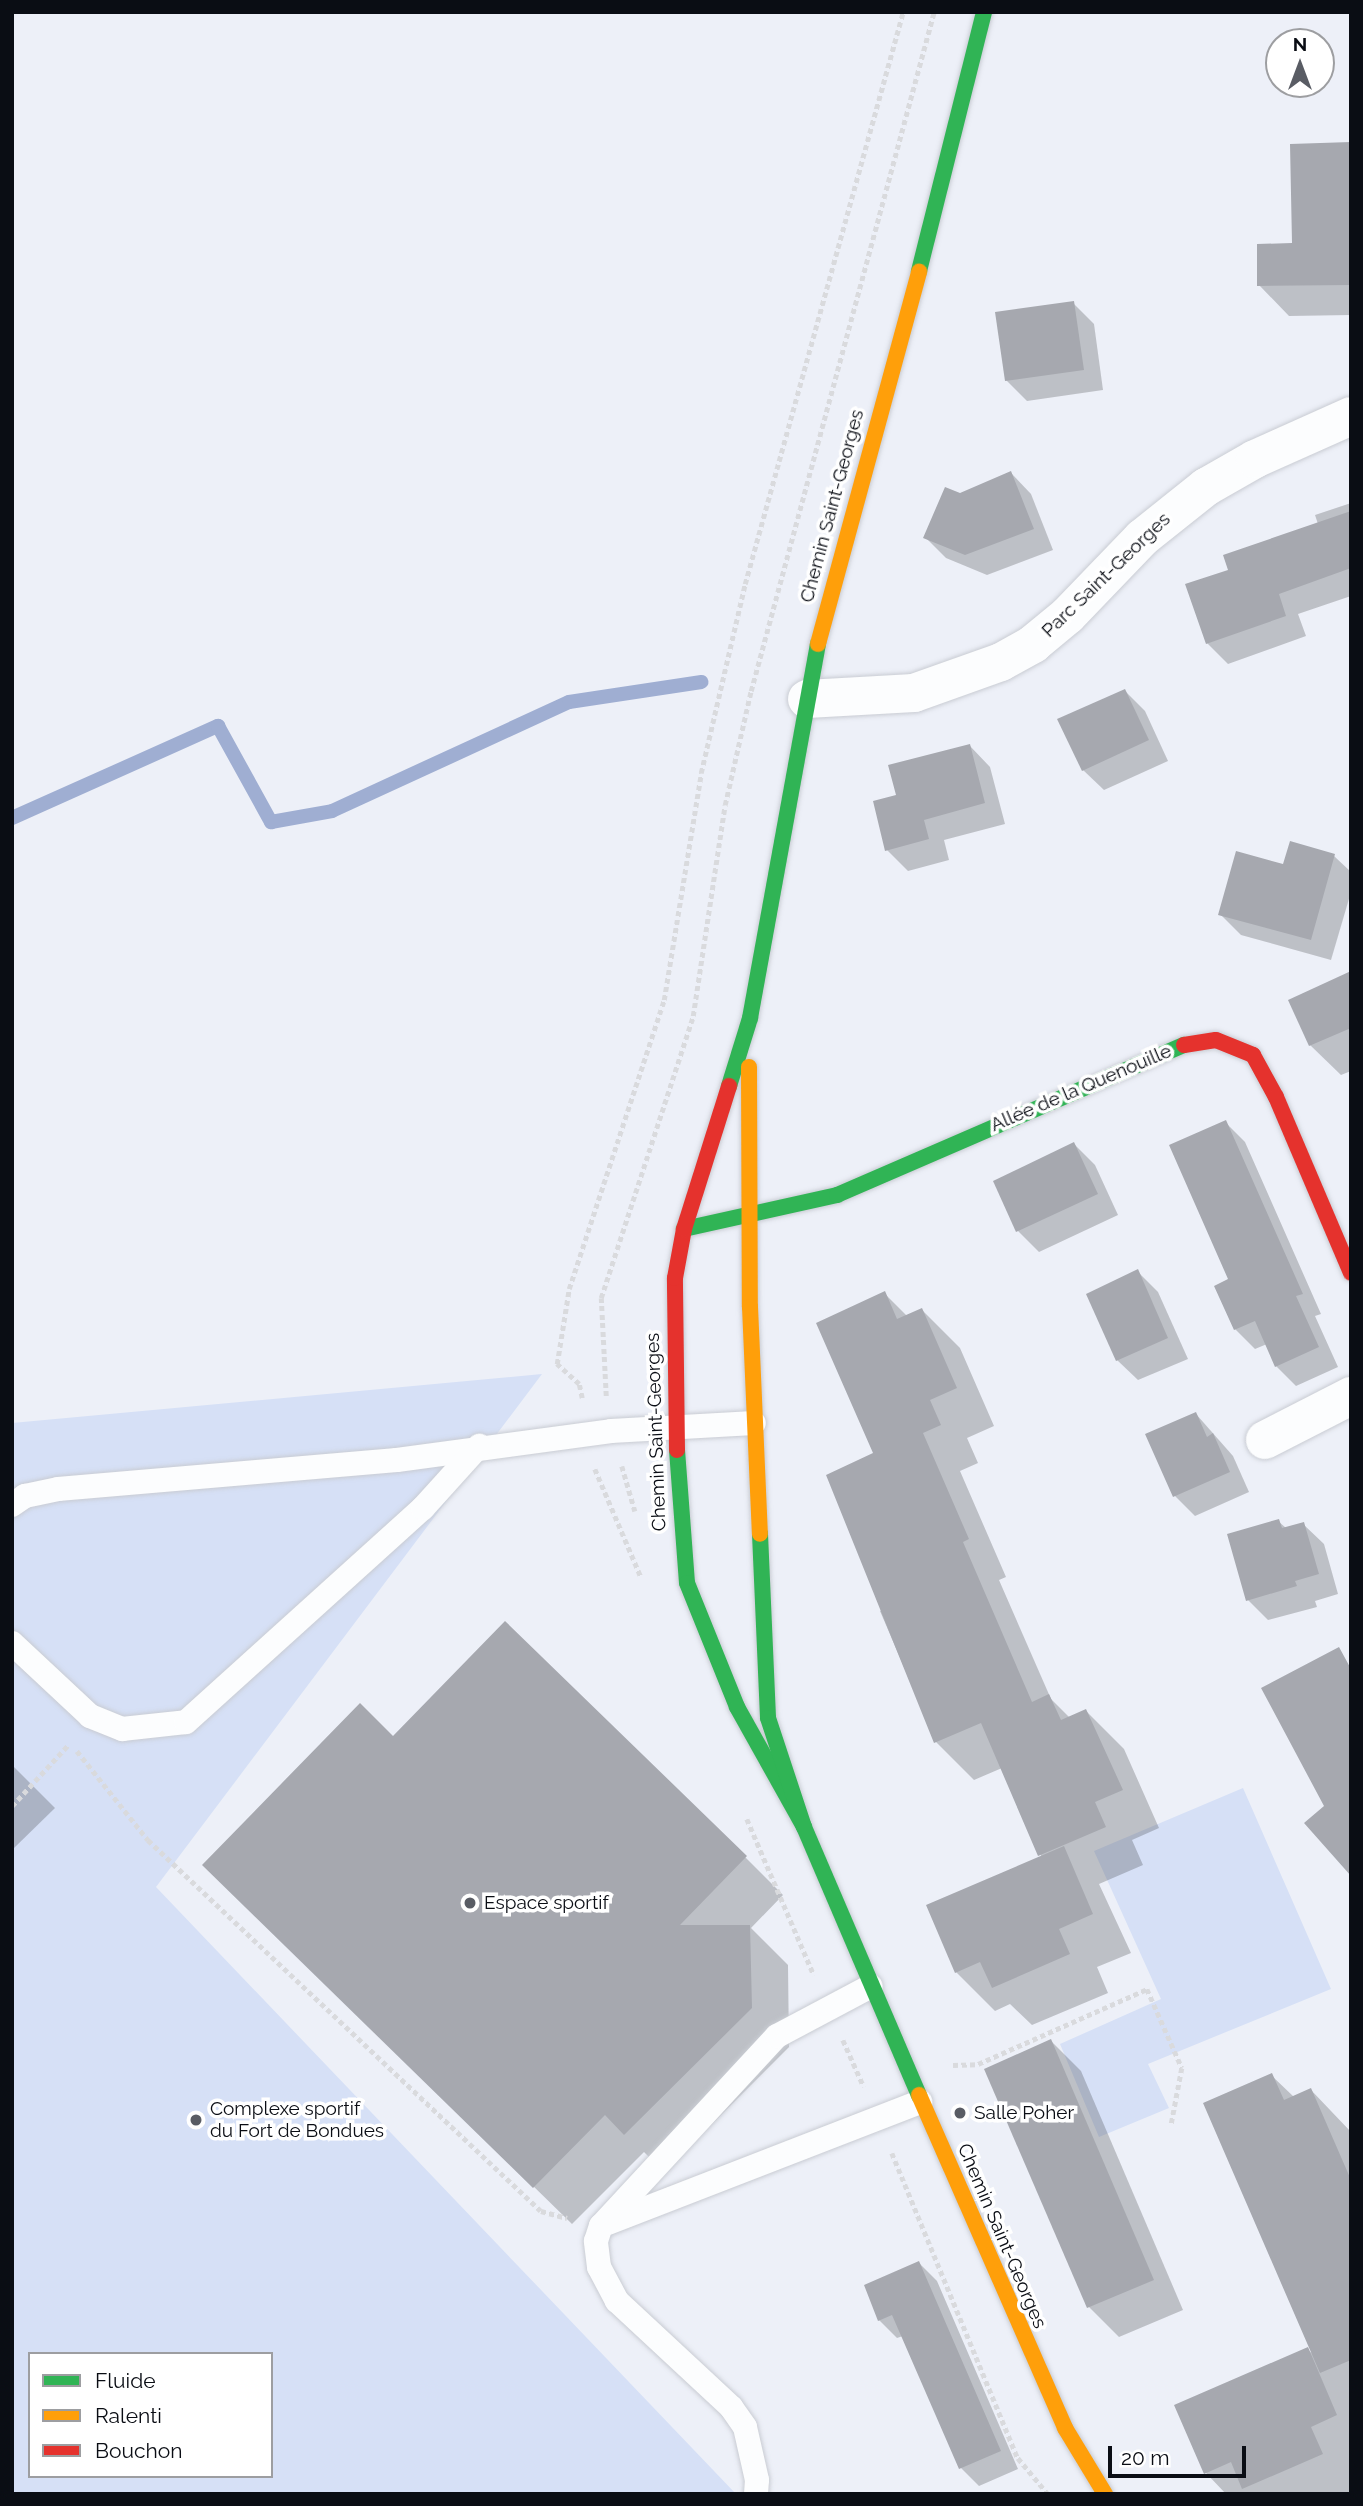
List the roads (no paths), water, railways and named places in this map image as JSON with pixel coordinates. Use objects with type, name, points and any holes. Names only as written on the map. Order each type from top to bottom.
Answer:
[{"type":"street","name":"Chemin Saint-Georges","points":[[804,1828],[737,1707],[687,1583],[675,1426],[673,1314],[684,1229],[750,1018],[807,699],[840,556],[962,112],[985,12]]},
{"type":"street","name":"Parc Saint-Georges","points":[[807,699],[914,693],[1001,662],[1068,615],[1142,538],[1206,487],[1255,458],[1351,416]]},
{"type":"street","name":"Chemin Saint-Georges","points":[[750,1018],[747,1218],[764,1696],[781,1765],[804,1828],[920,2102],[1065,2428],[1105,2494]]},
{"type":"street","name":"Allée de la Quenouille","points":[[684,1229],[747,1218],[837,1195],[1131,1065],[1180,1046],[1216,1040],[1253,1055],[1276,1097],[1351,1273]]},
{"type":"street","points":[[1265,1440],[1351,1396]]},
{"type":"street","name":"Chemin Saint-Georges","points":[[1065,2428],[1123,2487]]},
{"type":"lane","points":[[12,1505],[25,1496],[58,1489],[397,1460],[479,1446],[675,1426],[754,1423]]},
{"type":"lane","points":[[12,1643],[90,1716],[122,1729],[186,1722],[424,1508],[479,1446]]},
{"type":"lane","points":[[762,2489],[745,2427],[731,2407],[605,2284],[596,2254],[601,2226],[777,2036],[871,1986]]},
{"type":"lane","points":[[601,2226],[920,2102]]},
{"type":"waterway","points":[[12,818],[218,726],[271,822],[332,811],[569,702],[701,682]]},
{"type":"place","name":"Espace sportif","points":[[470,1903]]},
{"type":"place","name":"Salle Poher","points":[[960,2113]]},
{"type":"place","name":"Complexe sportif du Fort de Bondues","points":[[196,2120]]}]
